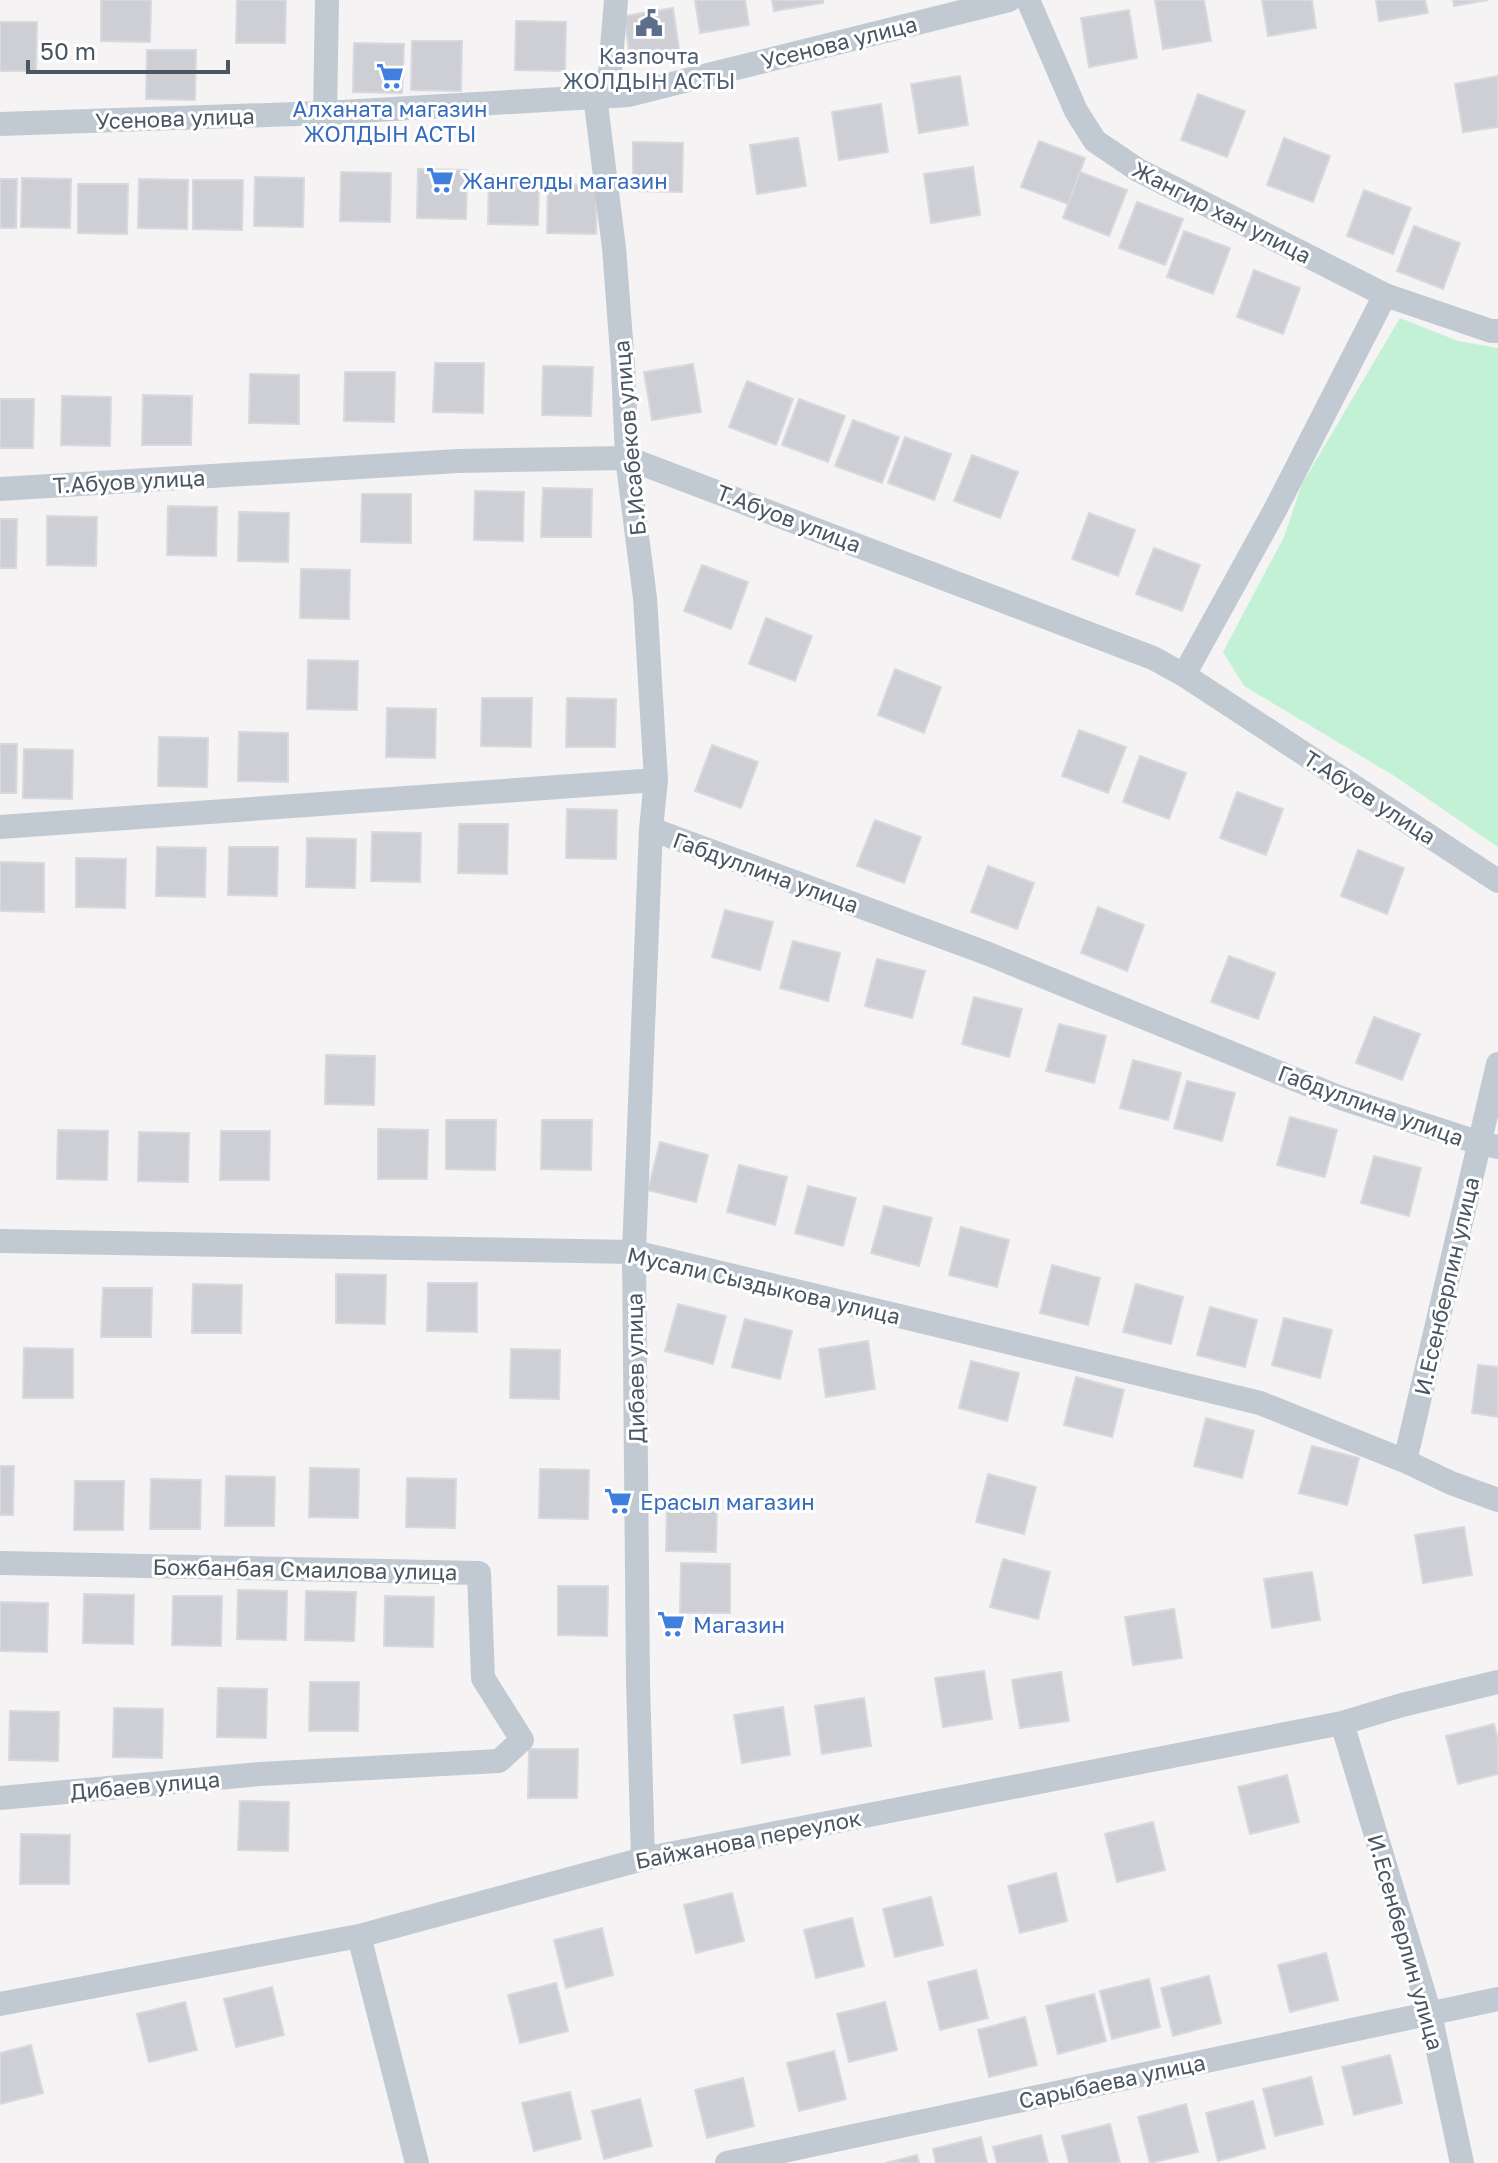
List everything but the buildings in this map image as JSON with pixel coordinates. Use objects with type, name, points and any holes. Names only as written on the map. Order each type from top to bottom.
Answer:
[{"type":"street","points":[[325,113],[327,0]]},
{"type":"street","name":"Б.Исабеков улица","points":[[616,0],[602,96],[627,458],[645,598],[656,780]]},
{"type":"street","name":"Усенова улица","points":[[0,124],[325,113],[644,91],[1009,0]]},
{"type":"street","name":"Жангир хан улица","points":[[1028,0],[1076,111],[1095,141],[1138,170],[1385,295],[1498,331]]},
{"type":"street","points":[[1184,675],[1275,510],[1385,295]]},
{"type":"street","name":"Т.Абуов улица","points":[[0,489],[458,461],[627,458],[1138,652],[1184,675],[1498,881]]},
{"type":"street","points":[[0,827],[656,780]]},
{"type":"street","name":"Габдуллина улица","points":[[656,780],[651,829],[986,953],[1341,1098],[1489,1145]]},
{"type":"street","name":"Дибаев улица","points":[[643,1859],[634,1252],[651,829]]},
{"type":"street","name":"И.Есенберлин улица","points":[[1405,1461],[1489,1145],[1498,1064]]},
{"type":"street","name":"Мусали Сыздыкова улица","points":[[0,1241],[634,1252],[1260,1403],[1498,1500]]},
{"type":"street","name":"Божбанбая Смаилова улица","points":[[0,1563],[479,1573],[483,1678],[522,1740]]},
{"type":"street","name":"Байжанова переулок","points":[[0,2004],[359,1936],[643,1859],[1342,1723],[1498,1682]]},
{"type":"street","name":"И.Есенберлин улица","points":[[1342,1723],[1430,2014],[1462,2163]]},
{"type":"street","name":"Дибаев улица","points":[[0,1798],[260,1774],[499,1761],[522,1740]]},
{"type":"street","points":[[359,1936],[417,2163]]},
{"type":"street","name":"Сарыбаева улица","points":[[727,2163],[1498,1999]]},
{"type":"green space","points":[[1400,318],[1458,341],[1498,348],[1498,847],[1396,777],[1244,686],[1223,652],[1284,537],[1302,484]]},
{"type":"place","name":"Казпочта ЖОЛДЫН АСТЫ","points":[[649,23]]},
{"type":"place","name":"Алханата магазин ЖОЛДЫН АСТЫ","points":[[390,76]]},
{"type":"place","name":"Жангелды магазин","points":[[440,180]]},
{"type":"place","name":"Ерасыл магазин","points":[[618,1501]]},
{"type":"place","name":"Магазин","points":[[671,1624]]}]
